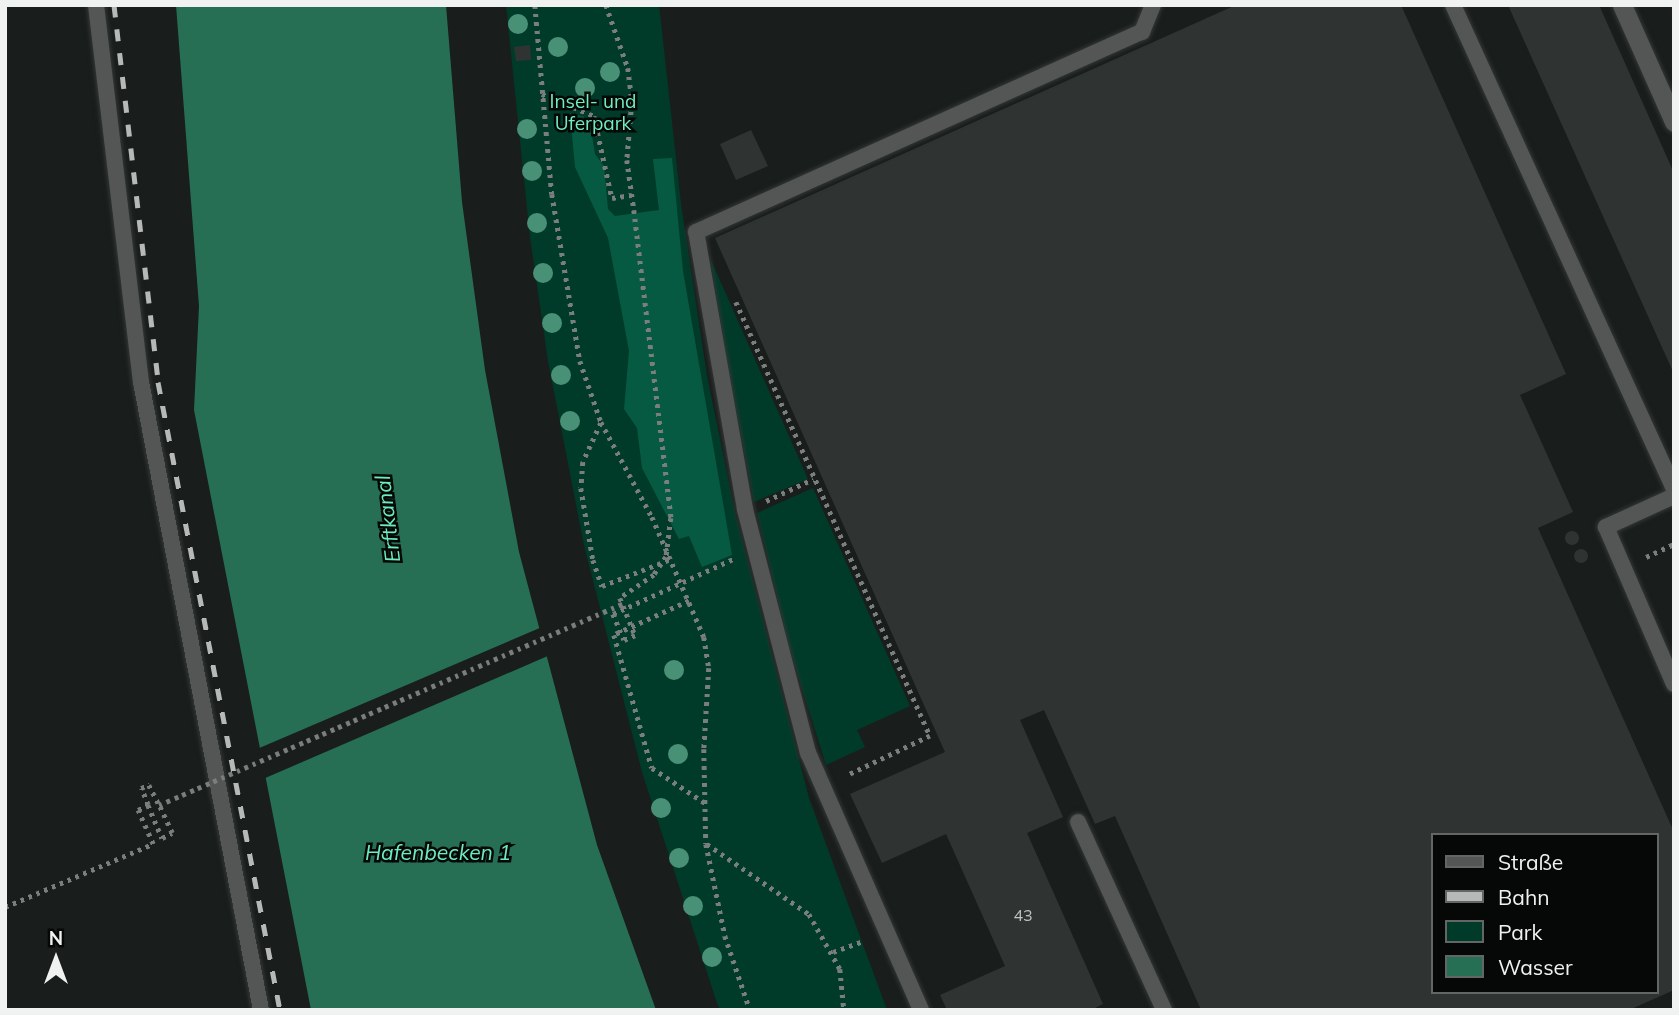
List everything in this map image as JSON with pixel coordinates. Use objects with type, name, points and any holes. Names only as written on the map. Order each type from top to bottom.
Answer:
[{"type":"street","points":[[1622,5],[1674,122]]},
{"type":"lane","points":[[96,5],[141,382],[261,1010]]},
{"type":"lane","points":[[921,1010],[808,753],[745,509],[696,232],[1142,32],[1153,5]]},
{"type":"lane","points":[[1453,5],[1674,489]]},
{"type":"lane","points":[[1674,496],[1606,527],[1674,684]]},
{"type":"lane","points":[[1078,822],[1164,1010]]},
{"type":"path","points":[[535,5],[542,94],[566,296],[580,360],[601,422],[671,559],[704,637],[709,668],[706,844],[725,936],[750,1010]]},
{"type":"path","points":[[606,5],[628,68],[632,195],[671,537],[654,575],[620,598],[622,604],[635,635],[624,640],[613,614],[660,592]]},
{"type":"path","points":[[542,94],[594,116],[612,198],[632,195]]},
{"type":"path","points":[[730,289],[930,736],[839,779]]},
{"type":"path","points":[[601,422],[583,462],[581,488],[593,560],[602,586],[671,559]]},
{"type":"path","points":[[689,601],[614,635],[652,768],[705,803]]},
{"type":"path","points":[[159,805],[622,604]]},
{"type":"path","points":[[149,785],[172,833],[162,838],[148,805],[141,788],[149,785]]},
{"type":"path","points":[[5,907],[153,844],[138,810],[148,805]]},
{"type":"path","points":[[706,844],[794,900],[810,914],[833,952],[844,1010]]},
{"type":"path","points":[[833,952],[860,942]]},
{"type":"green space","name":"Insel- und Uferpark","points":[[506,5],[659,5],[681,204],[707,376],[735,512],[809,798],[887,1010],[720,1010],[717,1003],[642,772],[584,545],[548,361],[530,237]]},
{"type":"green space","points":[[710,258],[808,479],[754,502],[727,363]]},
{"type":"green space","points":[[813,488],[910,706],[857,730],[865,747],[826,765],[789,647],[757,513]]},
{"type":"shaded area","points":[[570,113],[589,118],[595,154],[604,166],[608,209],[615,216],[659,210],[653,159],[672,158],[683,271],[732,555],[702,567],[689,536],[679,539],[642,468],[637,428],[624,409],[629,351],[608,238],[575,167]]},
{"type":"water","name":"Hafenbecken 1","points":[[176,5],[446,5],[462,202],[485,370],[519,552],[597,845],[656,1010],[311,1010],[194,410],[199,306]]},
{"type":"pier","points":[[542,627],[550,655],[263,779],[257,749]]},
{"type":"building","points":[[1236,5],[1401,5],[1566,374],[1520,395],[1573,512],[1538,528],[1674,832],[1674,990],[1629,1010],[1201,1010],[1115,816],[1095,824],[1044,710],[1020,720],[1063,817],[1027,833],[1103,1004],[1091,1010],[947,1010],[940,995],[1005,966],[946,834],[882,863],[850,794],[945,752],[715,238]]},
{"type":"building","points":[[1508,5],[1599,5],[1674,173],[1674,374]]},
{"type":"building","points":[[530,45],[531,60],[516,61],[514,47]]},
{"type":"building","points":[[751,130],[768,166],[736,180],[720,144]]},
{"type":"building","points":[[1572,531],[1577,533],[1577,543],[1572,545],[1567,543],[1565,538],[1567,533]]},
{"type":"building","points":[[1581,549],[1586,551],[1586,561],[1581,563],[1576,561],[1574,556],[1576,551]]},
{"type":"railway","points":[[114,5],[158,382],[280,1010]]},
{"type":"water label","name":"Erftkanal","points":[[387,519]]}]
